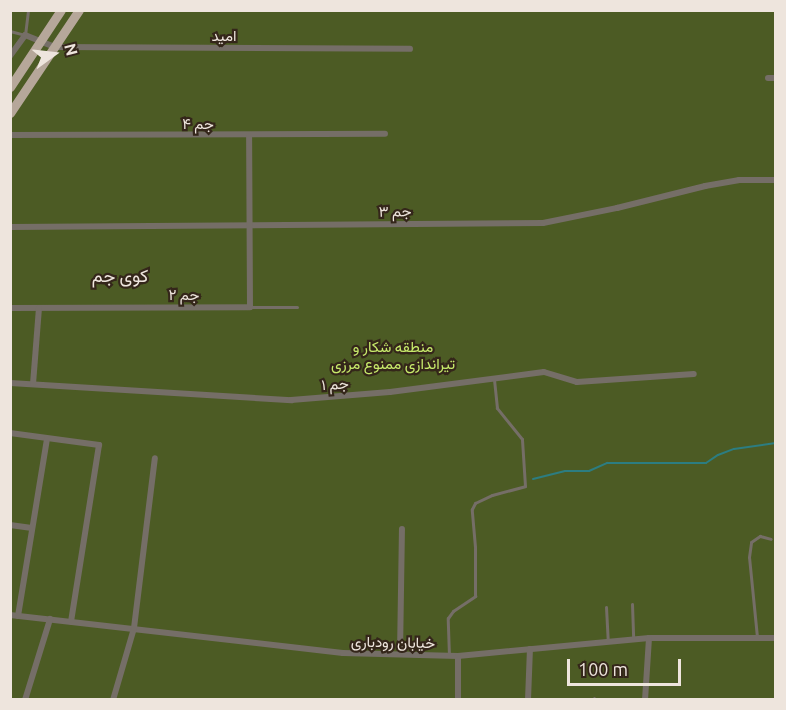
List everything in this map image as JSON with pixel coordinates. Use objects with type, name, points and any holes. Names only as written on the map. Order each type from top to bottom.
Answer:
[{"type":"main road","points":[[10,87],[61,10]]},
{"type":"main road","points":[[10,112],[79,10]]},
{"type":"street","name":"امید","points":[[25,34],[54,47],[410,49]]},
{"type":"street","points":[[10,56],[25,34]]},
{"type":"street","name":"جم ۴","points":[[10,135],[385,134]]},
{"type":"street","points":[[249,136],[250,307]]},
{"type":"street","name":"جم ۳","points":[[10,227],[543,223],[617,208],[705,186],[739,180],[776,180]]},
{"type":"street","name":"جم ۲","points":[[10,308],[250,307]]},
{"type":"street","points":[[33,384],[39,308]]},
{"type":"street","name":"جم ۱","points":[[10,383],[291,400],[390,392],[544,372],[577,382],[694,374]]},
{"type":"street","points":[[10,433],[99,445],[71,622]]},
{"type":"street","points":[[14,616],[47,438]]},
{"type":"street","points":[[113,699],[134,628],[155,458]]},
{"type":"street","points":[[10,525],[32,528]]},
{"type":"street","points":[[400,654],[402,529]]},
{"type":"street","name":"خیابان رودباری","points":[[14,616],[344,653],[458,656],[649,638],[776,638]]},
{"type":"street","points":[[25,699],[50,619]]},
{"type":"street","points":[[645,699],[649,638]]},
{"type":"street","points":[[528,699],[530,649]]},
{"type":"street","points":[[458,656],[458,699]]},
{"type":"lane","points":[[10,31],[25,34],[28,10]]},
{"type":"lane","points":[[148,10],[220,10]]},
{"type":"lane","points":[[250,307],[297,307]]},
{"type":"lane","points":[[449,656],[448,618],[453,611],[475,596],[472,509],[475,502],[525,486],[522,439],[497,408],[494,379]]},
{"type":"lane","points":[[757,637],[749,557],[751,542],[760,536],[771,539]]},
{"type":"lane","points":[[632,604],[633,639]]},
{"type":"lane","points":[[606,608],[608,642]]},
{"type":"green space","name":"منطقه شکار و تیراندازی ممنوع مرزی","points":[[11,11],[775,11],[775,699],[11,699]]},
{"type":"waterway","points":[[533,479],[565,471],[589,471],[607,463],[706,463],[734,449],[776,443]]},
{"type":"district","name":"کوی جم","points":[[120,275]]}]
